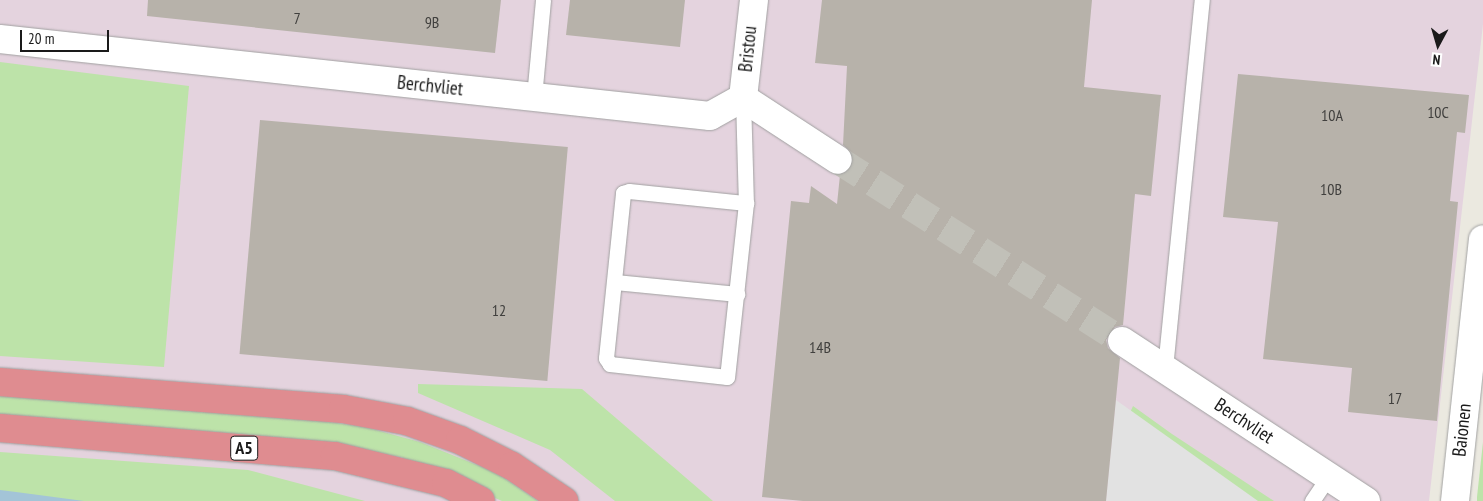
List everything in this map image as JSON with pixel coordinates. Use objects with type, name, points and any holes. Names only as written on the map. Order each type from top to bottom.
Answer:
[{"type":"highway","points":[[0,382],[344,409],[408,421],[460,440],[512,466],[564,501]]},
{"type":"highway","name":"A5","points":[[0,428],[336,456],[446,483],[481,501]]},
{"type":"street","name":"Bristou","points":[[743,98],[754,0]]},
{"type":"street","name":"Berchvliet","points":[[0,40],[710,116],[743,98]]},
{"type":"street","points":[[743,98],[838,160]]},
{"type":"street","name":"Baionen","points":[[1455,501],[1483,239]]},
{"type":"street","name":"Berchvliet","points":[[1122,342],[1165,368],[1366,501]]},
{"type":"lane","points":[[534,98],[543,0]]},
{"type":"lane","points":[[1165,368],[1202,0]]},
{"type":"lane","points":[[743,98],[746,203],[727,377],[610,364],[606,358],[623,193],[629,191],[746,203]]},
{"type":"lane","points":[[615,282],[737,294]]},
{"type":"lane","points":[[1312,501],[1329,476]]},
{"type":"shaded area","points":[[0,0],[1483,0],[1483,24],[1429,501],[0,501]]},
{"type":"shaded area","points":[[1116,400],[1258,501],[1106,501]]},
{"type":"green space","points":[[0,62],[189,86],[164,367],[0,356]]},
{"type":"green space","points":[[418,384],[582,389],[713,501],[615,501],[550,450],[418,393]]},
{"type":"green space","points":[[0,392],[246,410],[365,427],[420,442],[497,473],[538,501],[502,501],[401,457],[268,438],[0,418]]},
{"type":"green space","points":[[1133,406],[1274,501],[1257,501],[1129,415]]},
{"type":"green space","points":[[1483,442],[1483,501],[1477,501],[1477,497]]},
{"type":"green space","points":[[0,452],[248,470],[365,501],[0,501]]},
{"type":"water","points":[[0,490],[16,492],[84,501],[0,501]]},
{"type":"building","points":[[148,0],[501,0],[495,53],[147,16]]},
{"type":"building","points":[[570,0],[685,0],[680,47],[566,35]]},
{"type":"building","points":[[822,0],[1092,0],[1084,87],[1161,95],[1151,196],[1135,194],[1123,325],[1115,327],[1106,340],[1108,348],[1120,358],[1106,501],[803,501],[762,497],[791,201],[809,203],[811,186],[837,204],[840,175],[851,169],[854,161],[852,153],[843,145],[847,66],[815,63]]},
{"type":"building","points":[[1238,74],[1469,95],[1465,133],[1457,132],[1450,201],[1458,202],[1437,421],[1348,412],[1352,368],[1263,359],[1278,222],[1223,217]]},
{"type":"building","points":[[260,120],[568,147],[547,381],[240,354]]},
{"type":"tunnel","points":[[838,160],[1122,341]]}]
